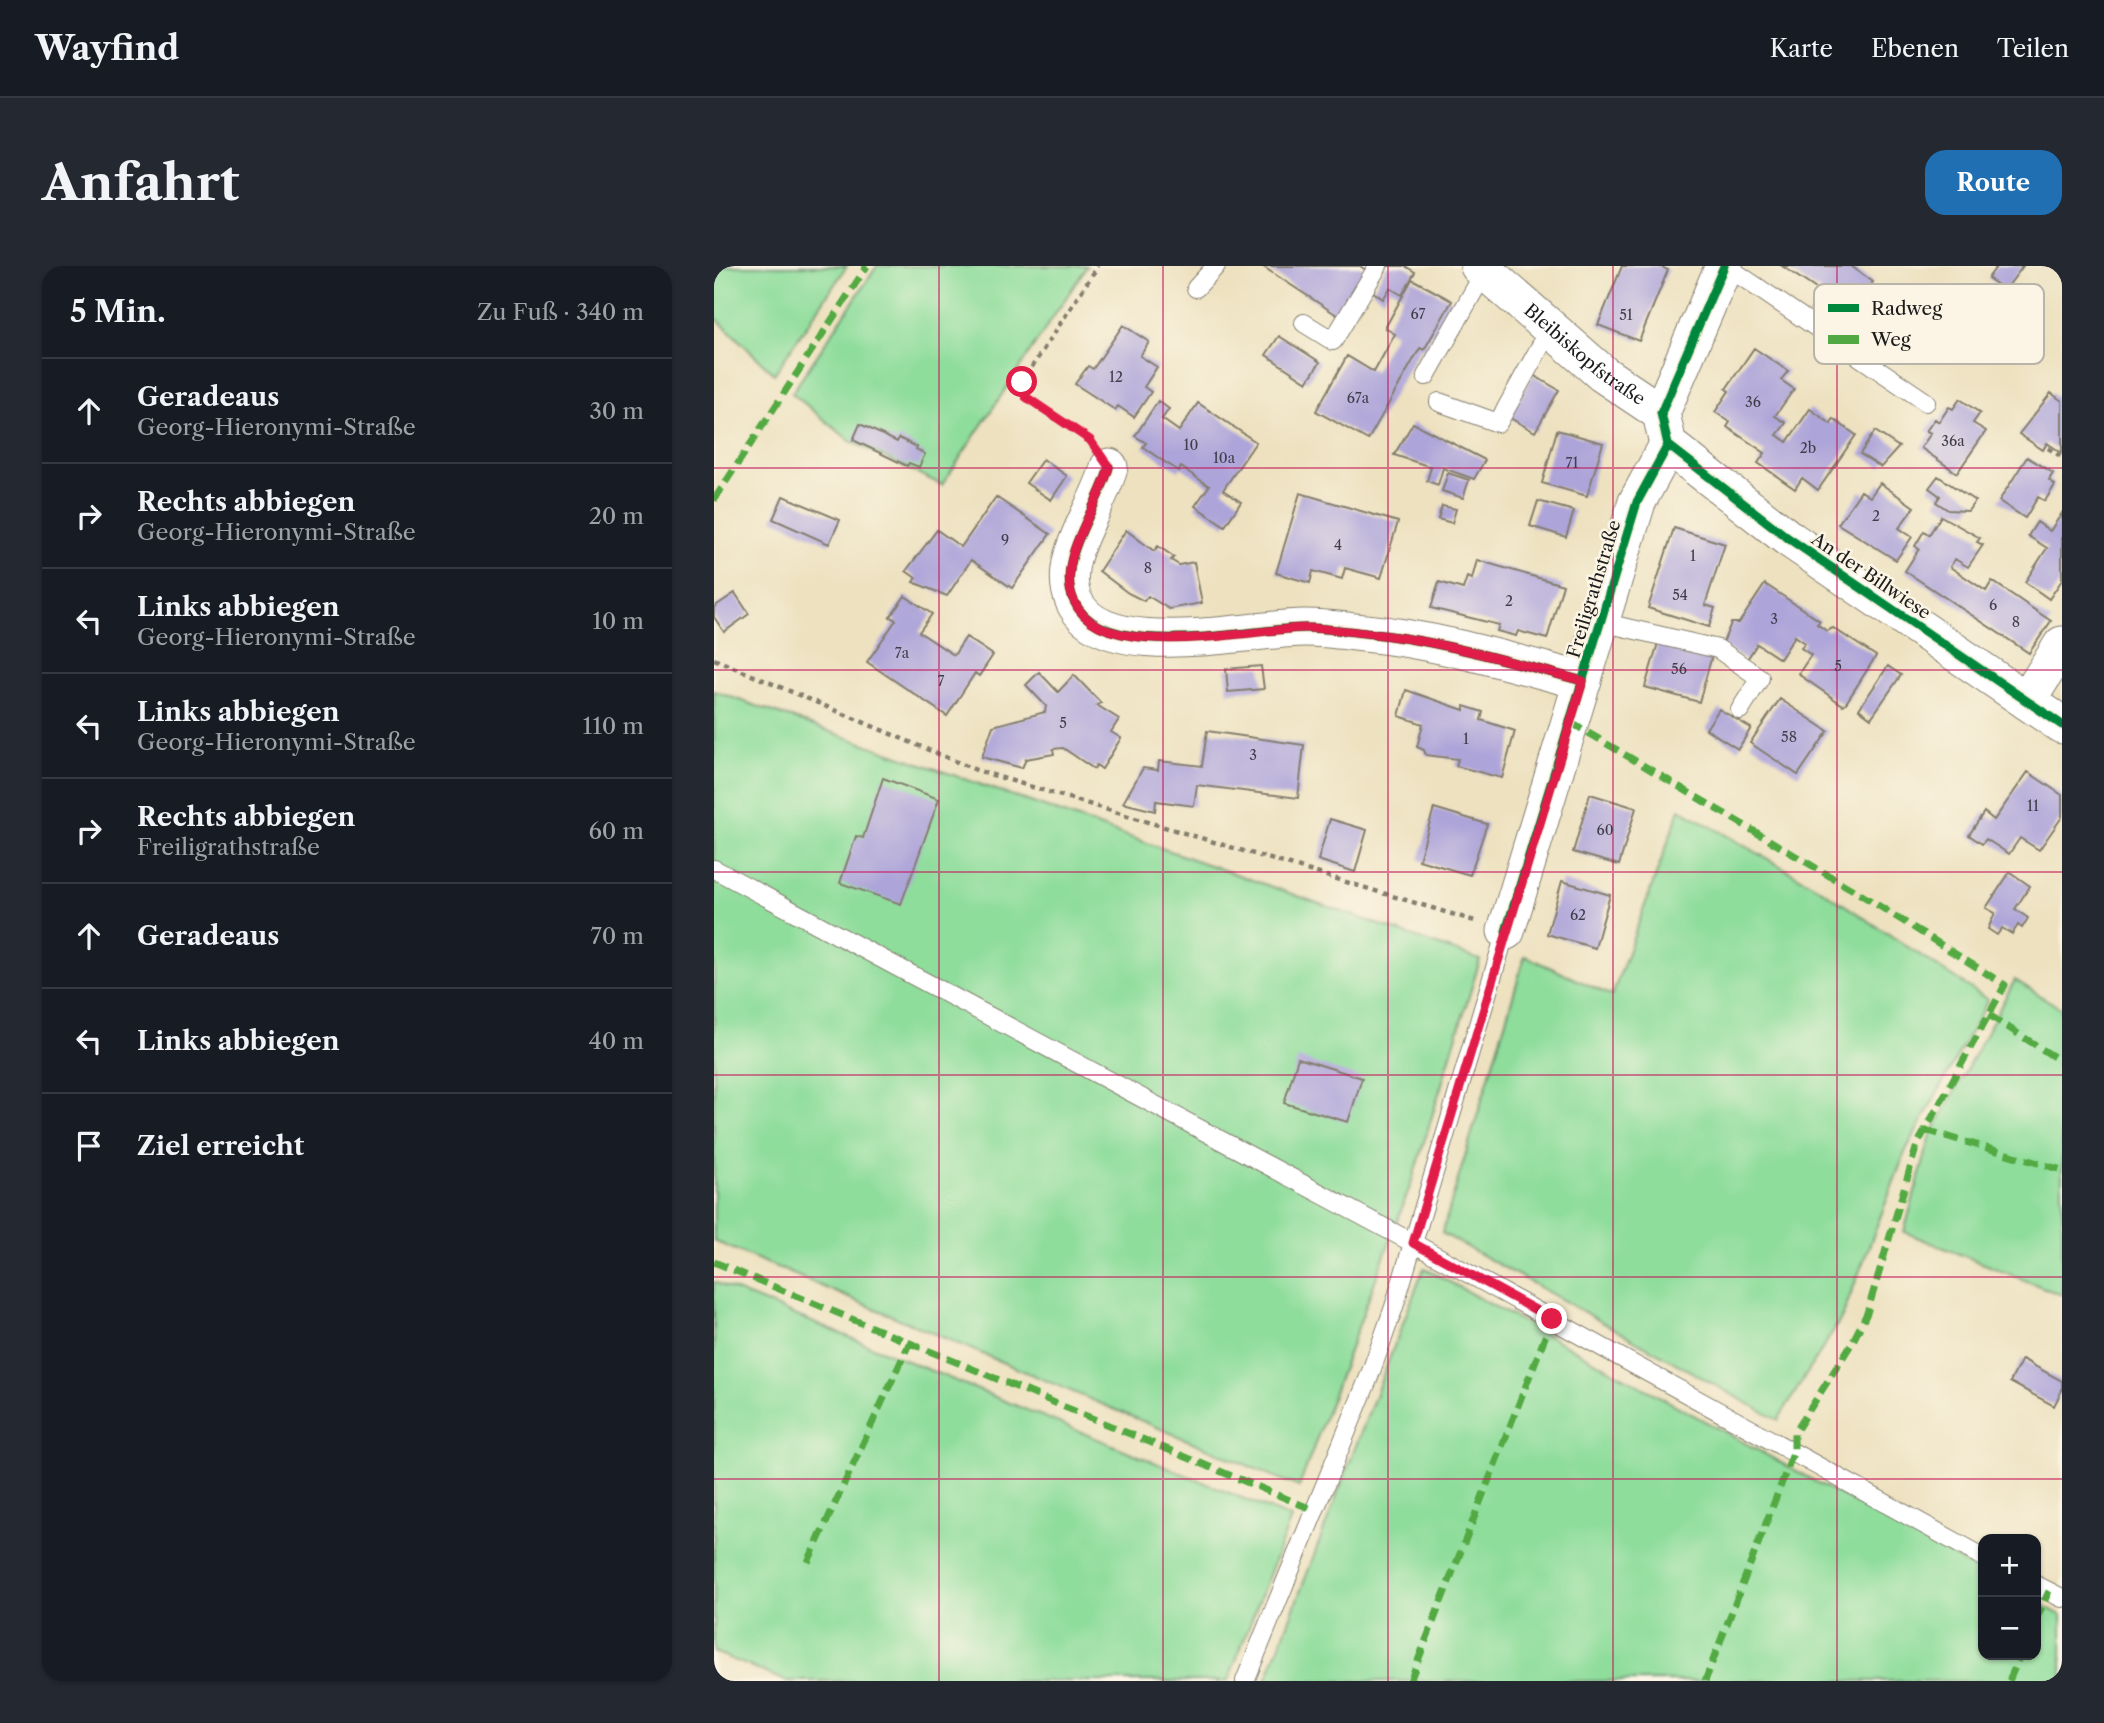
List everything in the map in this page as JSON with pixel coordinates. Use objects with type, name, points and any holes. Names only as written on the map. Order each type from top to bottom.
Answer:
[{"type":"street","name":"Freiligrathstraße","points":[[1506,931],[1637,502],[1725,266]]},
{"type":"street","name":"Bleibiskopfstraße","points":[[1482,268],[1665,429]]},
{"type":"street","name":"An der Billwiese","points":[[1665,429],[1788,538],[2062,725]]},
{"type":"street","points":[[1109,467],[1103,490],[1079,536],[1070,566],[1069,583],[1074,603],[1095,623],[1135,636],[1160,639],[1306,628],[1367,633],[1432,642],[1583,681]]},
{"type":"street","points":[[2027,701],[2062,645]]},
{"type":"lane","points":[[1196,288],[1216,266]]},
{"type":"lane","points":[[1304,323],[1333,341],[1378,266]]},
{"type":"lane","points":[[1725,266],[1814,326]]},
{"type":"lane","points":[[1426,376],[1482,268]]},
{"type":"lane","points":[[1439,402],[1498,423],[1551,327]]},
{"type":"lane","points":[[1870,364],[1926,402]]},
{"type":"lane","points":[[1601,622],[1718,649],[1760,678],[1740,710]]},
{"type":"lane","points":[[714,869],[1413,1243],[1978,1554]]},
{"type":"lane","points":[[1245,1681],[1369,1377],[1413,1243],[1506,931]]},
{"type":"lane","points":[[2041,1588],[2062,1598]]},
{"type":"path","points":[[1098,266],[1022,382],[1026,397],[1090,440],[1109,467]]},
{"type":"path","points":[[2048,448],[2062,457]]},
{"type":"path","points":[[714,659],[976,770],[1506,931]]},
{"type":"green space","points":[[714,266],[847,266],[774,374],[714,316]]},
{"type":"green space","points":[[877,266],[1087,266],[942,485],[850,441],[792,393]]},
{"type":"green space","points":[[714,691],[1480,960],[1412,1181],[1299,1487],[714,1241]]},
{"type":"green space","points":[[1680,809],[1819,888],[1988,1000],[1906,1150],[1842,1317],[1778,1420],[1442,1233],[1525,956],[1612,996]]},
{"type":"green space","points":[[2015,980],[2062,1009],[2062,1295],[1904,1232],[1931,1135]]},
{"type":"green space","points":[[1424,1268],[1978,1570],[1978,1660],[2041,1660],[2041,1604],[2062,1616],[2062,1681],[1266,1681]]},
{"type":"green space","points":[[714,1282],[1291,1518],[1228,1681],[786,1681],[714,1652]]},
{"type":"building","points":[[1262,266],[1360,266],[1370,273],[1340,317]]},
{"type":"building","points":[[1387,266],[1405,266],[1415,272],[1402,295],[1390,288],[1383,299],[1372,291]]},
{"type":"building","points":[[1622,266],[1659,266],[1668,270],[1639,341],[1598,325]]},
{"type":"building","points":[[1782,266],[1851,266],[1873,282],[1814,284],[1814,288]]},
{"type":"building","points":[[1997,266],[2023,266],[2010,284],[1996,284],[1988,278]]},
{"type":"building","points":[[1412,279],[1452,301],[1424,350],[1420,348],[1368,440],[1316,411],[1347,356],[1374,372],[1395,334],[1385,328]]},
{"type":"building","points":[[1123,325],[1149,342],[1140,356],[1157,367],[1144,387],[1151,392],[1134,417],[1118,406],[1115,410],[1075,384],[1088,366],[1093,369]]},
{"type":"building","points":[[1279,336],[1320,362],[1307,382],[1266,355]]},
{"type":"building","points":[[1754,348],[1788,371],[1781,380],[1794,389],[1775,416],[1786,423],[1777,435],[1787,442],[1810,409],[1831,424],[1833,419],[1856,435],[1818,490],[1802,478],[1795,489],[1758,463],[1765,453],[1727,427],[1730,422],[1715,412],[1729,391],[1726,389]]},
{"type":"building","points":[[1533,375],[1559,390],[1535,432],[1508,417]]},
{"type":"building","points":[[2051,393],[2062,401],[2062,453],[2047,443],[2043,450],[2019,434]]},
{"type":"building","points":[[1960,399],[1980,413],[1973,423],[1986,431],[1957,473],[1921,448],[1931,433],[1926,431],[1935,419],[1939,422],[1949,407],[1953,409]]},
{"type":"building","points":[[1158,401],[1169,409],[1162,419],[1179,431],[1198,403],[1256,442],[1223,490],[1241,502],[1225,526],[1195,506],[1209,486],[1181,467],[1179,471],[1160,459],[1143,447],[1146,443],[1135,436]]},
{"type":"building","points":[[1413,423],[1485,460],[1474,479],[1443,468],[1438,485],[1427,481],[1431,467],[1394,455]]},
{"type":"building","points":[[860,424],[897,442],[899,438],[917,447],[916,449],[925,454],[919,467],[909,463],[907,466],[853,440]]},
{"type":"building","points":[[1557,430],[1603,443],[1587,496],[1542,483]]},
{"type":"building","points":[[1875,431],[1899,447],[1881,467],[1860,454]]},
{"type":"building","points":[[2027,457],[2053,473],[2049,480],[2055,485],[2045,501],[2038,497],[2025,518],[1999,501]]},
{"type":"building","points":[[1043,459],[1067,476],[1051,500],[1026,483]]},
{"type":"building","points":[[1448,473],[1469,480],[1463,498],[1442,491]]},
{"type":"building","points":[[1938,476],[1975,501],[1968,511],[1948,510],[1936,502],[1940,496],[1929,488]]},
{"type":"building","points":[[1880,483],[1914,507],[1899,528],[1912,537],[1896,560],[1838,524],[1861,491],[1870,497]]},
{"type":"building","points":[[1300,493],[1398,522],[1381,578],[1345,568],[1342,579],[1313,571],[1310,583],[1276,573]]},
{"type":"building","points":[[783,496],[840,520],[829,544],[773,519]]},
{"type":"building","points":[[996,497],[1050,534],[1012,588],[971,560],[947,596],[913,582],[916,578],[906,571],[937,530],[961,547]]},
{"type":"building","points":[[1538,501],[1574,511],[1566,537],[1530,526]]},
{"type":"building","points":[[1442,506],[1456,509],[1452,523],[1438,519]]},
{"type":"building","points":[[2062,513],[2062,580],[2049,599],[2025,582],[2047,548],[2028,536],[2037,522],[2050,531]]},
{"type":"building","points":[[1941,516],[1980,538],[1977,542],[1983,545],[1968,567],[1955,559],[1950,567],[1986,591],[1992,581],[2051,621],[2029,653],[1905,571],[1919,549],[1915,546],[1924,531],[1929,535]]},
{"type":"building","points":[[1674,528],[1725,544],[1705,605],[1715,608],[1709,627],[1648,608]]},
{"type":"building","points":[[1126,530],[1154,551],[1158,546],[1174,557],[1171,560],[1179,565],[1194,562],[1202,603],[1169,609],[1148,596],[1144,601],[1128,593],[1099,571]]},
{"type":"building","points":[[1477,560],[1563,585],[1547,639],[1518,631],[1516,636],[1497,631],[1499,625],[1431,608],[1439,582],[1463,589],[1467,577],[1472,579]]},
{"type":"building","points":[[1765,584],[1820,621],[1817,624],[1827,631],[1833,628],[1876,656],[1843,705],[1801,676],[1799,673],[1811,655],[1801,648],[1805,643],[1795,636],[1780,659],[1757,644],[1746,661],[1722,645],[1731,623],[1739,623]]},
{"type":"building","points":[[735,593],[749,614],[724,632],[714,617],[714,607]]},
{"type":"building","points":[[905,596],[932,614],[919,632],[954,655],[966,637],[993,655],[979,676],[975,673],[947,716],[867,662],[896,620],[890,617]]},
{"type":"building","points":[[1660,636],[1713,652],[1699,702],[1645,687]]},
{"type":"building","points":[[1261,666],[1264,689],[1228,692],[1226,669]]},
{"type":"building","points":[[1888,666],[1901,675],[1871,718],[1859,709]]},
{"type":"building","points":[[1039,672],[1058,692],[1074,675],[1101,703],[1097,705],[1119,719],[1111,732],[1121,738],[1102,769],[1096,765],[1094,769],[1063,748],[1053,749],[1054,754],[1026,759],[1022,768],[982,757],[993,726],[1045,712],[1046,706],[1026,685]]},
{"type":"building","points":[[1406,690],[1464,710],[1464,706],[1483,712],[1481,720],[1515,731],[1502,778],[1456,766],[1458,759],[1426,755],[1424,750],[1417,747],[1423,724],[1399,716]]},
{"type":"building","points":[[1780,699],[1828,731],[1798,775],[1750,743]]},
{"type":"building","points":[[1719,709],[1751,728],[1738,749],[1706,729]]},
{"type":"building","points":[[1207,731],[1304,745],[1298,798],[1197,785],[1194,806],[1156,801],[1155,811],[1123,803],[1143,768],[1158,770],[1159,761],[1202,766]]},
{"type":"building","points":[[2028,772],[2062,795],[2062,817],[2039,850],[2020,838],[2009,854],[1986,839],[1982,844],[1969,835],[1984,812],[1994,820]]},
{"type":"building","points":[[883,778],[939,799],[901,904],[840,883],[856,836],[863,838]]},
{"type":"building","points":[[1590,794],[1636,808],[1619,865],[1573,852]]},
{"type":"building","points":[[1434,808],[1487,824],[1470,875],[1419,860]]},
{"type":"building","points":[[1330,819],[1367,830],[1355,872],[1318,860]]},
{"type":"building","points":[[2010,872],[2030,886],[2015,909],[2028,918],[2022,928],[2018,925],[2012,934],[2002,928],[1997,935],[1988,929],[1995,913],[1986,908]]},
{"type":"building","points":[[1562,881],[1610,895],[1595,948],[1547,934]]},
{"type":"building","points":[[1298,1058],[1362,1078],[1348,1122],[1284,1103]]},
{"type":"building","points":[[2022,1359],[2062,1381],[2062,1390],[2054,1406],[2010,1382]]},
{"type":"marked path","points":[[714,500],[867,266]]},
{"type":"marked path","points":[[1570,722],[1860,894],[2005,985],[1917,1145],[1867,1313],[1852,1343],[1794,1434],[1794,1451],[1705,1681]]},
{"type":"marked path","points":[[1989,1015],[2062,1062]]},
{"type":"marked path","points":[[1925,1130],[2062,1170]]},
{"type":"marked path","points":[[714,1262],[1314,1510]]},
{"type":"marked path","points":[[1410,1681],[1552,1319]]},
{"type":"marked path","points":[[808,1562],[909,1344]]},
{"type":"marked path","points":[[2041,1609],[2049,1591]]},
{"type":"marked path","points":[[2009,1681],[2018,1660]]},
{"type":"cycle path","points":[[1506,931],[1637,502],[1668,445],[1661,413],[1724,266]]},
{"type":"cycle path","points":[[1668,445],[1788,538],[2062,725]]},
{"type":"cycle path","points":[[1109,467],[1074,551],[1070,585],[1074,601],[1090,620],[1115,632],[1146,637],[1181,638],[1282,629],[1336,630],[1393,636],[1447,646],[1583,681]]},
{"type":"route","points":[[1022,382],[1026,397],[1090,440],[1109,467],[1103,490],[1079,536],[1070,566],[1069,583],[1074,603],[1095,623],[1135,636],[1160,639],[1306,628],[1367,633],[1432,642],[1583,681],[1413,1243],[1552,1319]]}]
